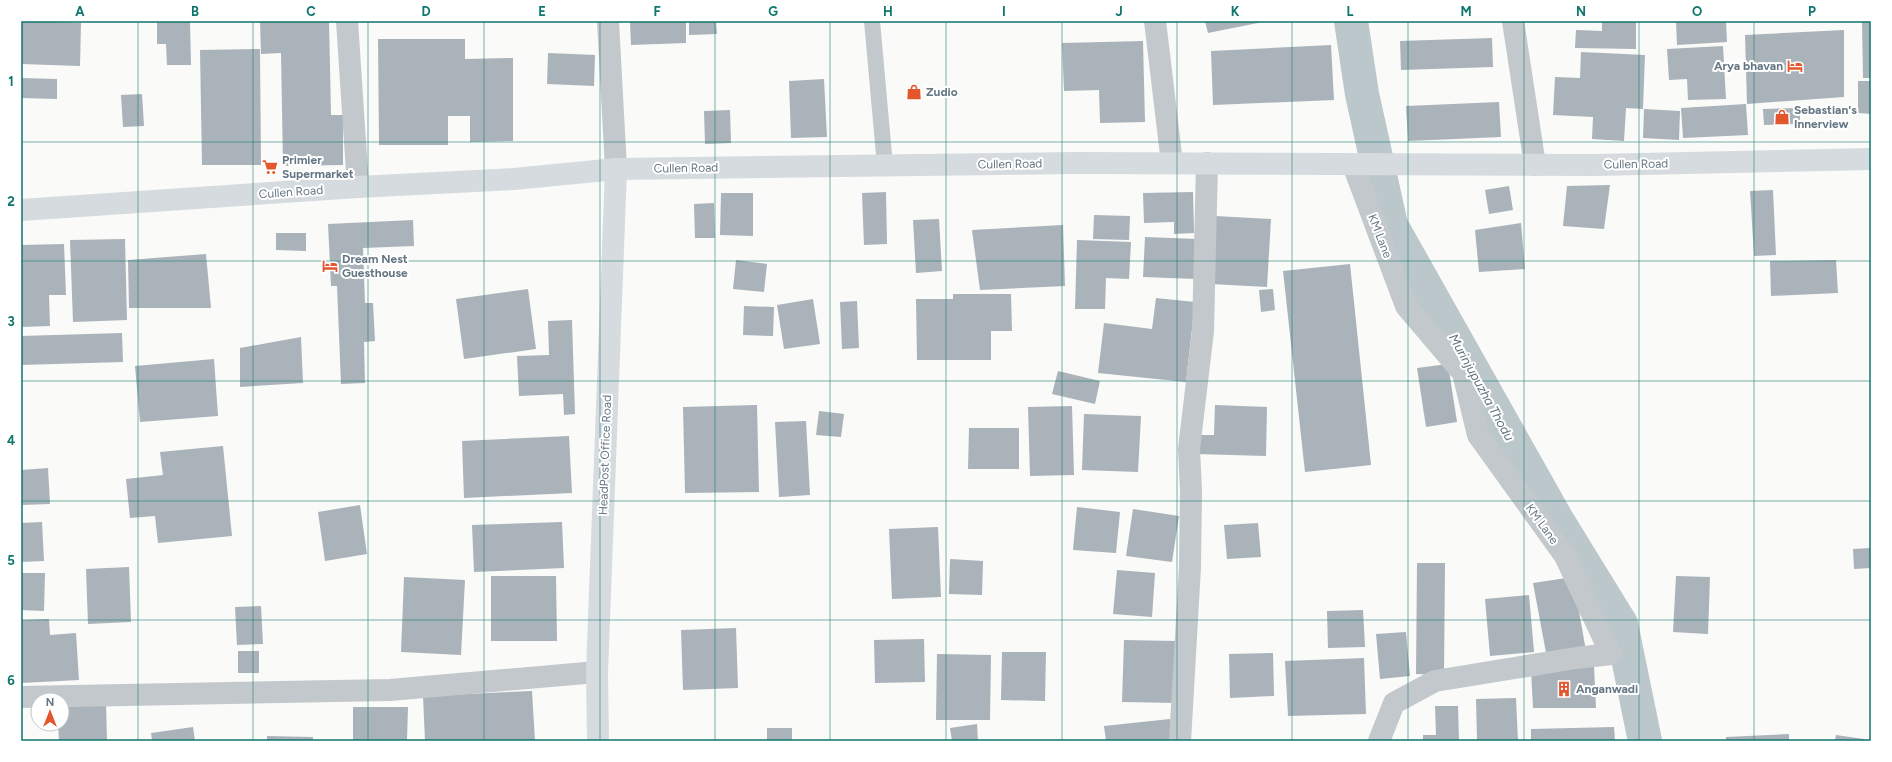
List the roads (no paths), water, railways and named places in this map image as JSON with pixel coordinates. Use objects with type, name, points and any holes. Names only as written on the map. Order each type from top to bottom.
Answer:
[{"type":"main road","name":"Cullen Road","points":[[21,210],[358,187],[514,179],[616,168],[1172,163],[1535,165],[1871,159]]},
{"type":"main road","name":"HeadPost Office Road","points":[[598,741],[597,672],[616,168]]},
{"type":"street","points":[[347,21],[358,187]]},
{"type":"street","points":[[608,21],[616,168]]},
{"type":"street","points":[[1155,21],[1172,163]]},
{"type":"street","points":[[1513,21],[1535,165]]},
{"type":"street","points":[[1180,741],[1190,567],[1191,490],[1189,449],[1203,331],[1207,163]]},
{"type":"street","name":"KM Lane","points":[[1353,165],[1406,306],[1463,372],[1478,435],[1565,556],[1611,654],[1529,665],[1435,681],[1394,703],[1379,741]]},
{"type":"street","points":[[21,697],[390,690],[597,672]]},
{"type":"lane","points":[[872,21],[885,166]]},
{"type":"waterway","name":"Murinjupuzha Thodu","points":[[1351,21],[1362,94],[1391,225],[1557,520],[1621,624],[1645,741]]},
{"type":"place","name":"Arya bhavan","points":[[1795,66]]},
{"type":"place","name":"Zudio","points":[[914,92]]},
{"type":"place","name":"Sebastian's Innerview","points":[[1782,117]]},
{"type":"place","name":"Primier Supermarket","points":[[270,167]]},
{"type":"place","name":"Dream Nest Guesthouse","points":[[330,266]]},
{"type":"place","name":"Anganwadi","points":[[1564,689]]}]
